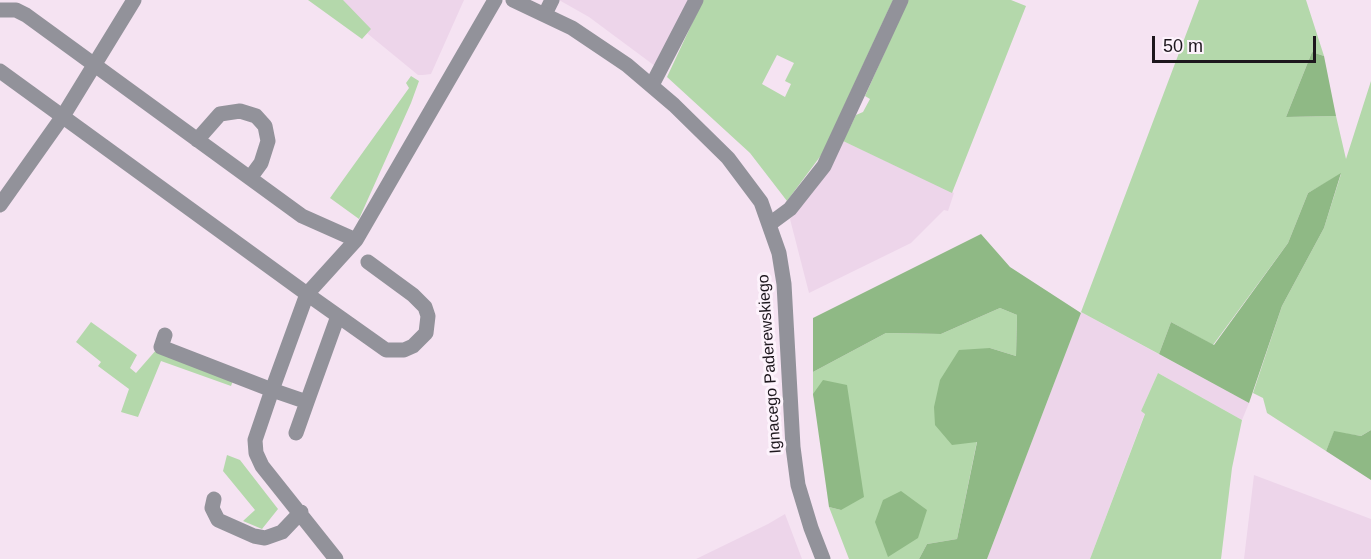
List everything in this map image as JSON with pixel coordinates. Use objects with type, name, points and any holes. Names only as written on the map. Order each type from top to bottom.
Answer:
[{"type":"street","points":[[0,205],[63,116],[134,0]]},
{"type":"street","points":[[336,559],[272,478],[256,453],[257,427],[307,294],[356,240],[495,0]]},
{"type":"street","name":"Ignacego Paderewskiego","points":[[513,0],[548,7],[652,86],[728,158],[757,195],[771,223],[784,284],[794,457],[798,485],[811,528],[824,559]]},
{"type":"street","points":[[652,86],[696,0]]},
{"type":"street","points":[[771,223],[790,208],[824,166],[901,0]]},
{"type":"street","points":[[0,10],[16,10],[26,15],[302,216],[356,240]]},
{"type":"street","points":[[0,71],[386,350],[404,350],[421,340],[426,333],[428,316],[421,302],[368,262]]},
{"type":"street","points":[[197,140],[220,114],[240,111],[256,116],[265,126],[268,141],[261,163],[250,178]]},
{"type":"street","points":[[296,433],[338,316]]},
{"type":"street","points":[[165,335],[161,346],[308,402]]},
{"type":"street","points":[[214,499],[212,508],[218,520],[254,536],[265,538],[282,532],[301,512]]},
{"type":"shaded area","points":[[341,0],[464,0],[431,74],[418,75],[368,34]]},
{"type":"shaded area","points":[[559,0],[690,0],[655,66],[589,17]]},
{"type":"shaded area","points":[[843,141],[954,193],[948,211],[944,210],[911,243],[809,293],[790,219],[817,187]]},
{"type":"shaded area","points":[[1081,312],[1249,403],[1242,420],[1158,373],[1141,411],[1145,413],[1090,559],[987,559]]},
{"type":"shaded area","points":[[1254,475],[1371,519],[1371,559],[1244,559]]},
{"type":"shaded area","points":[[785,514],[802,559],[696,559],[768,524]]},
{"type":"green space","points":[[308,0],[343,0],[371,29],[362,39]]},
{"type":"green space","points":[[703,0],[893,0],[822,154],[787,201],[750,153],[667,77]],"holes":[[[777,55],[794,63],[785,81],[791,84],[785,97],[762,84]]]},
{"type":"green space","points":[[908,0],[1011,0],[1026,6],[952,193],[843,141],[856,115],[863,112],[870,99],[865,96]]},
{"type":"green space","points":[[1199,0],[1306,0],[1324,56],[1312,52],[1286,117],[1336,116],[1346,159],[1371,81],[1371,430],[1361,436],[1334,432],[1326,451],[1267,413],[1263,398],[1253,393],[1282,306],[1324,228],[1341,174],[1308,193],[1288,243],[1213,345],[1171,322],[1159,354],[1081,312]]},
{"type":"green space","points":[[1312,52],[1324,56],[1336,116],[1286,117]]},
{"type":"green space","points":[[411,76],[419,81],[411,103],[359,219],[330,198],[409,88],[406,83]]},
{"type":"green space","points":[[1341,173],[1324,228],[1282,306],[1249,403],[1159,354],[1171,322],[1214,345],[1288,243],[1308,193]]},
{"type":"green space","points":[[981,234],[1010,267],[1081,313],[987,559],[919,559],[927,544],[957,539],[977,442],[952,445],[935,425],[934,407],[940,380],[959,350],[990,348],[1016,356],[1017,315],[1000,308],[941,334],[886,333],[813,372],[813,318]]},
{"type":"green space","points":[[1000,308],[1017,315],[1016,356],[990,348],[977,441],[957,539],[927,544],[919,559],[849,559],[829,507],[841,510],[813,394],[813,372],[886,333],[941,334]]},
{"type":"green space","points":[[91,322],[137,355],[130,368],[136,373],[157,349],[234,378],[231,386],[161,361],[138,417],[121,412],[129,389],[98,366],[101,362],[76,342]]},
{"type":"green space","points":[[1158,373],[1242,420],[1232,468],[1221,559],[1090,559],[1145,414],[1141,411]]},
{"type":"green space","points":[[823,380],[847,385],[864,497],[841,510],[829,507],[813,394]]},
{"type":"green space","points":[[1371,430],[1371,480],[1326,451],[1334,431],[1361,436]]},
{"type":"green space","points":[[227,455],[240,460],[278,509],[262,529],[243,521],[255,510],[223,471]]},
{"type":"green space","points":[[901,491],[927,510],[918,538],[888,557],[875,522],[883,500]]}]
